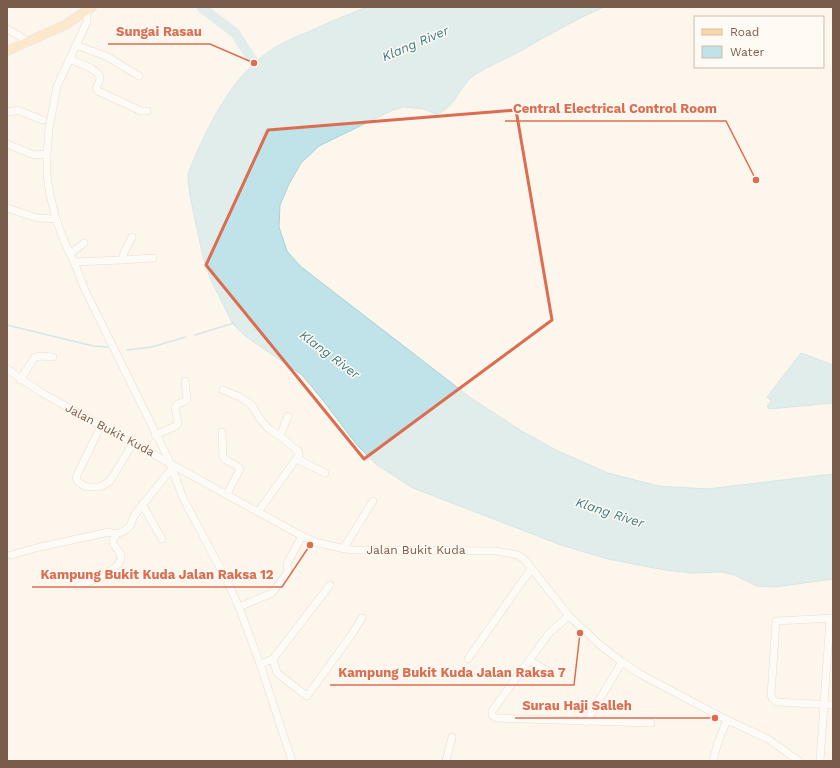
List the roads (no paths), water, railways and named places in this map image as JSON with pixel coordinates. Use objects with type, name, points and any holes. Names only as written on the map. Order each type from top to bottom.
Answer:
[{"type":"main road","points":[[7,51],[66,25],[90,9]]},
{"type":"street","points":[[90,9],[87,22],[57,86],[49,128],[47,154],[50,195],[64,242],[85,290],[182,495]]},
{"type":"street","points":[[7,29],[21,37],[27,43]]},
{"type":"street","points":[[76,45],[108,57],[139,76]]},
{"type":"street","points":[[69,59],[96,70],[100,74],[100,80],[96,88],[98,91],[141,111],[147,111]]},
{"type":"street","points":[[7,111],[12,112],[17,110],[43,120]]},
{"type":"street","points":[[7,144],[34,155],[47,154]]},
{"type":"street","points":[[7,208],[37,218],[56,219]]},
{"type":"street","points":[[122,260],[132,237]]},
{"type":"street","points":[[70,254],[84,242]]},
{"type":"street","points":[[74,262],[153,258]]},
{"type":"street","points":[[20,380],[36,357],[53,357]]},
{"type":"street","name":"Jalan Bukit Kuda","points":[[7,369],[20,380],[42,393],[302,536],[318,543],[351,550],[496,550],[518,555],[525,560],[569,616],[600,645],[622,662],[640,674],[727,720],[768,739],[799,761]]},
{"type":"street","points":[[155,436],[176,426],[178,423],[175,407],[187,400],[186,381]]},
{"type":"street","points":[[223,390],[240,397],[249,403],[269,429],[280,436],[298,452],[299,455],[258,512]]},
{"type":"street","points":[[280,436],[288,416]]},
{"type":"street","points":[[101,426],[76,477],[81,485],[86,487],[100,486],[110,481],[133,443]]},
{"type":"street","points":[[222,432],[223,458],[238,466],[240,469],[227,494]]},
{"type":"street","points":[[143,448],[152,450],[155,448],[155,436]]},
{"type":"street","points":[[297,459],[325,473]]},
{"type":"street","points":[[166,461],[169,472],[227,581],[239,607],[260,664],[292,761]]},
{"type":"street","points":[[11,556],[40,547],[109,532],[116,534],[124,531],[130,526],[135,514],[142,504],[169,472]]},
{"type":"street","points":[[179,486],[179,475],[186,472]]},
{"type":"street","points":[[343,549],[374,501]]},
{"type":"street","points":[[142,504],[162,539]]},
{"type":"street","points":[[78,586],[114,570],[121,556],[113,544],[116,534]]},
{"type":"street","points":[[239,607],[272,593],[288,572],[287,564],[302,536]]},
{"type":"street","points":[[468,659],[532,569]]},
{"type":"street","points":[[260,664],[273,659],[330,585]]},
{"type":"street","points":[[569,616],[550,632],[492,711],[492,715],[496,718],[651,723]]},
{"type":"street","points":[[273,659],[277,673],[307,696],[362,618]]},
{"type":"street","points":[[820,761],[825,705],[832,618],[776,621],[771,695],[774,701],[778,702],[825,705],[833,705]]},
{"type":"street","points":[[529,660],[551,673]]},
{"type":"street","points":[[586,722],[622,662]]},
{"type":"street","points":[[714,761],[718,742],[727,720]]},
{"type":"street","points":[[446,761],[452,737]]},
{"type":"water","name":"Klang River","points":[[367,7],[604,7],[476,74],[470,78],[453,102],[443,111],[436,114],[424,109],[404,107],[393,110],[319,146],[301,163],[289,184],[280,205],[279,227],[287,251],[300,266],[471,398],[520,430],[558,451],[608,473],[658,486],[707,489],[833,474],[833,579],[775,587],[757,586],[734,575],[723,572],[690,573],[665,570],[608,559],[561,545],[413,488],[377,465],[357,445],[302,375],[245,336],[233,324],[210,278],[203,257],[190,196],[188,179],[189,171],[203,138],[221,105],[243,75],[256,62],[274,48],[288,40]]},
{"type":"water","points":[[801,353],[833,365],[833,403],[769,409],[767,406],[772,401],[767,397]]},
{"type":"waterway","points":[[201,7],[235,33],[261,73]]},
{"type":"waterway","points":[[195,335],[234,323]]},
{"type":"waterway","points":[[7,325],[93,346],[108,347]]},
{"type":"waterway","points":[[127,350],[152,347],[186,337]]},
{"type":"place","name":"Sungai Rasau","points":[[254,63]]},
{"type":"place","name":"Central Electrical Control Room","points":[[756,180]]},
{"type":"place","name":"Kampung Bukit Kuda Jalan Raksa 12","points":[[310,545]]},
{"type":"place","name":"Kampung Bukit Kuda Jalan Raksa 7","points":[[580,633]]},
{"type":"place","name":"Surau Haji Salleh","points":[[715,718]]}]
